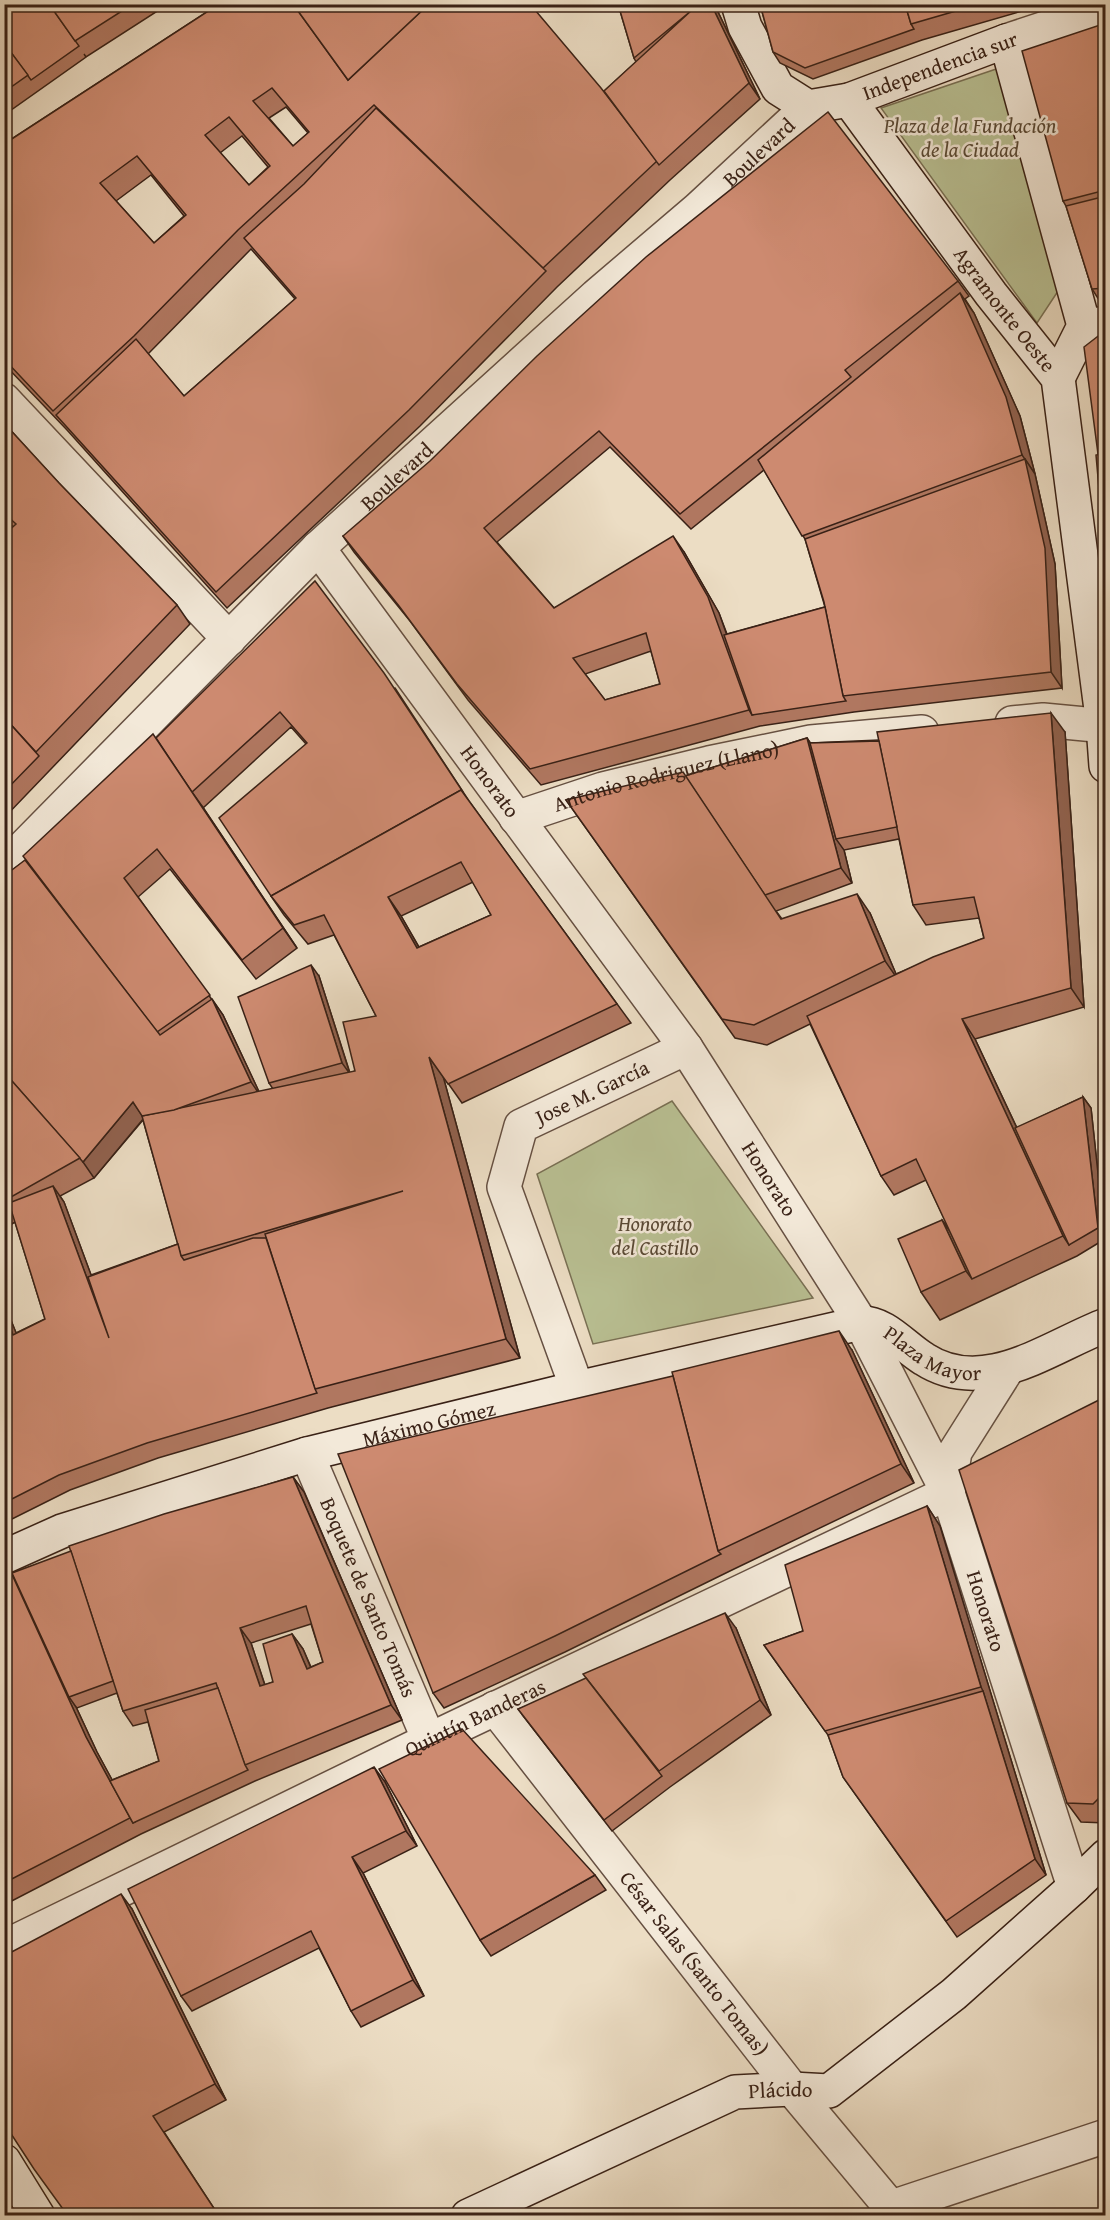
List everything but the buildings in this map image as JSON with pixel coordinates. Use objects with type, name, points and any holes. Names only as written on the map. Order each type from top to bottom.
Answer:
[{"type":"street","points":[[738,4],[745,27],[778,87],[808,107]]},
{"type":"street","name":"Independencia sur","points":[[808,107],[849,99],[1006,41],[1106,8]]},
{"type":"street","points":[[1006,41],[1095,325],[1058,378]]},
{"type":"street","name":"Agramonte Oeste","points":[[849,99],[991,294],[1058,378],[1104,725],[1106,766]]},
{"type":"street","name":"Boulevard","points":[[4,867],[318,548],[596,296],[698,209],[808,107]]},
{"type":"street","points":[[4,400],[229,639]]},
{"type":"street","name":"Honorato","points":[[318,548],[686,1048],[861,1323],[948,1493],[1074,1887]]},
{"type":"street","points":[[985,725],[1043,720],[1104,725]]},
{"type":"street","name":"Antonio Rodriguez (Llano)","points":[[516,818],[603,789],[709,763],[811,742],[950,729]]},
{"type":"street","name":"Jose M. García","points":[[577,1388],[504,1187],[521,1126],[686,1048]]},
{"type":"street","name":"Plaza Mayor","points":[[861,1323],[877,1325],[925,1360],[958,1373],[980,1373],[1008,1368],[1036,1358],[1106,1325]]},
{"type":"street","name":"Máximo Gómez","points":[[4,1557],[62,1531],[307,1454],[577,1388],[861,1323]]},
{"type":"street","name":"Plaza Mayor","points":[[948,1493],[955,1452],[1008,1368]]},
{"type":"street","name":"Boquete de Santo Tomás","points":[[307,1454],[429,1740]]},
{"type":"street","name":"Quintín Banderas","points":[[4,1947],[495,1708],[948,1493]]},
{"type":"street","name":"César Salas (Santo Tomas)","points":[[495,1708],[792,2089],[895,2211]]},
{"type":"street","name":"Plácido","points":[[468,2216],[735,2092],[792,2089],[829,2091],[954,1994],[1106,1856]]},
{"type":"street","points":[[895,2211],[1106,2136]]},
{"type":"street","points":[[4,2161],[38,2216]]},
{"type":"green space","name":"Plaza de la Fundación de la Ciudad","points":[[1008,65],[1062,285],[1037,323],[881,108]]},
{"type":"green space","name":"Honorato del Castillo","points":[[672,1101],[813,1298],[593,1344],[537,1174]]}]
